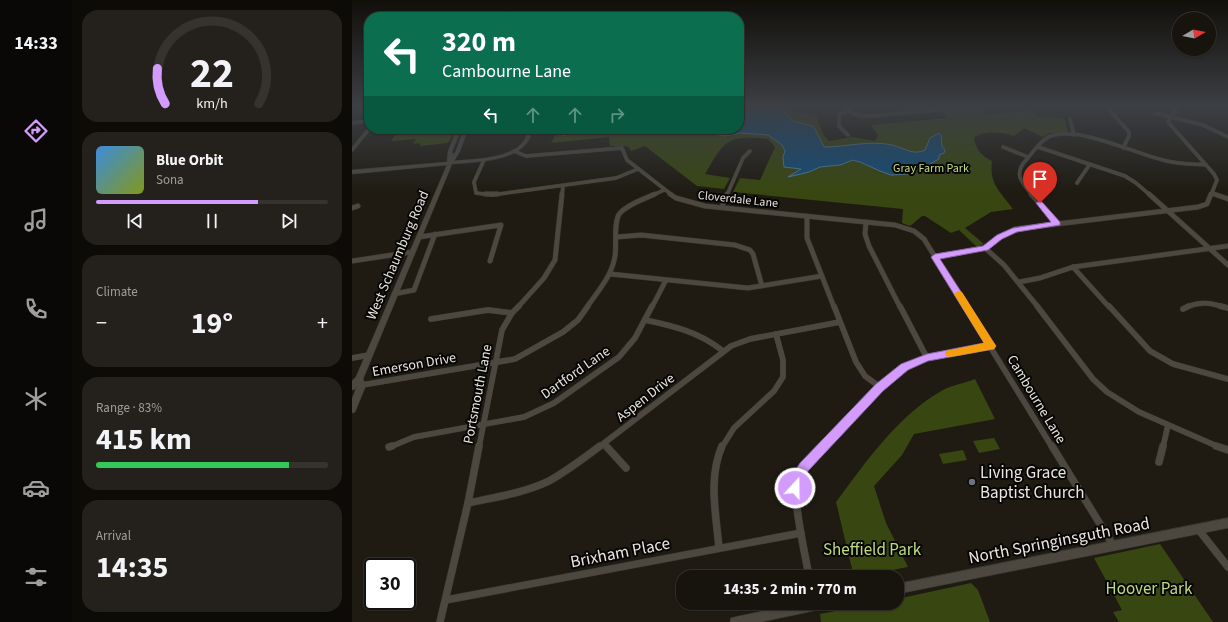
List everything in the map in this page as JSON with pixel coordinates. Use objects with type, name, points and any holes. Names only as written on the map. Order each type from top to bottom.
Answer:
[{"type":"street","points":[[352,150],[364,135]]},
{"type":"street","name":"West Schaumburg Road","points":[[450,163],[450,152],[457,135]]},
{"type":"street","name":"West Schaumburg Road","points":[[352,409],[369,355],[450,163],[458,151],[464,135]]},
{"type":"street","points":[[353,173],[484,160],[499,157],[514,151],[526,141],[528,135]]},
{"type":"street","points":[[1057,223],[1023,184],[1019,175],[1021,167],[1043,140],[1052,136],[1073,135]]},
{"type":"street","points":[[1074,135],[1171,162],[1206,164]]},
{"type":"street","points":[[1123,148],[1130,135]]},
{"type":"street","points":[[935,257],[985,248],[1000,237],[1015,229],[1204,206],[1209,203],[1217,180],[1206,164],[1179,135]]},
{"type":"street","points":[[352,145],[357,145]]},
{"type":"street","points":[[1003,147],[1028,157]]},
{"type":"street","points":[[1038,147],[1125,176],[1136,183],[1228,265]]},
{"type":"street","name":"Cloverdale Lane","points":[[514,151],[526,156],[622,148],[627,160],[664,190],[676,198],[684,201],[700,205],[866,222],[910,229]]},
{"type":"street","points":[[722,207],[743,158],[750,151]]},
{"type":"street","points":[[484,160],[474,182],[476,193],[492,195],[616,178],[638,169]]},
{"type":"street","points":[[1077,183],[1090,164]]},
{"type":"street","name":"Portsmouth Lane","points":[[440,622],[468,503],[502,330],[512,313],[544,278],[555,260],[563,186]]},
{"type":"street","name":"Emerson Drive","points":[[360,382],[514,359],[533,350],[563,332],[578,320],[610,274],[615,256],[617,220],[619,214],[629,206],[664,190]]},
{"type":"street","points":[[1212,194],[1228,199]]},
{"type":"street","points":[[352,208],[358,206]]},
{"type":"street","points":[[807,216],[806,232],[858,366],[865,376],[880,387]]},
{"type":"street","points":[[866,222],[865,234],[869,246],[927,358]]},
{"type":"street","points":[[419,237],[501,225],[490,261]]},
{"type":"street","name":"Cambourne Lane","points":[[910,229],[922,237],[935,257],[1113,545]]},
{"type":"street","points":[[394,294],[414,290],[435,234]]},
{"type":"street","points":[[617,237],[641,235],[735,245],[750,250],[753,254],[762,286]]},
{"type":"street","points":[[1019,282],[1040,278],[1073,267],[1228,246]]},
{"type":"street","points":[[985,248],[1004,265],[1019,282],[1101,388],[1124,404],[1168,425],[1228,450]]},
{"type":"street","points":[[352,261],[412,252]]},
{"type":"street","points":[[1073,267],[1150,351],[1173,364],[1228,380]]},
{"type":"street","points":[[610,274],[739,287],[762,286],[822,276]]},
{"type":"street","name":"Dartford Lane","points":[[389,448],[414,438],[524,417],[554,404],[619,357],[635,338],[666,280]]},
{"type":"street","points":[[1184,309],[1192,304],[1206,302],[1228,308]]},
{"type":"street","points":[[431,319],[488,310],[512,313]]},
{"type":"street","points":[[645,320],[693,331],[712,342],[723,352]]},
{"type":"street","name":"Aspen Drive","points":[[468,503],[548,481],[575,465],[723,352],[744,340],[840,322]]},
{"type":"street","points":[[719,548],[714,481],[716,464],[721,448],[730,433],[739,422],[774,391],[782,379],[784,365],[776,334]]},
{"type":"street","points":[[808,570],[795,495],[796,481],[801,472],[880,387],[905,367],[927,358],[991,346]]},
{"type":"street","points":[[352,358],[369,355]]},
{"type":"street","name":"West Schaumburg Road","points":[[352,387],[360,382]]},
{"type":"street","points":[[1159,462],[1168,425]]},
{"type":"street","points":[[604,444],[626,468]]},
{"type":"street","name":"North Springinsguth Road","points":[[904,588],[1228,522]]},
{"type":"street","points":[[1198,529],[1228,567]]},
{"type":"street","name":"Brixham Place","points":[[446,600],[801,533]]},
{"type":"street","points":[[735,622],[764,619],[794,610]]},
{"type":"green space","points":[[395,135],[453,135],[448,143],[420,146],[420,143],[413,144],[416,139],[391,141]]},
{"type":"green space","name":"Gray Farm Park","points":[[555,135],[824,135],[829,141],[853,137],[875,141],[878,135],[978,135],[974,138],[976,146],[980,152],[992,161],[992,176],[996,187],[1013,209],[991,212],[965,228],[984,244],[977,247],[959,230],[951,233],[925,216],[922,216],[910,226],[902,223],[903,209],[733,192],[740,178],[760,180],[775,147],[768,139],[735,139],[723,147],[705,174],[730,178],[724,189],[697,186],[645,146],[631,151],[629,147],[610,146],[609,137],[551,143]]},
{"type":"green space","name":"Sheffield Park","points":[[975,379],[995,419],[914,434],[902,455],[874,486],[886,523],[908,567],[892,570],[852,570],[836,502],[871,456],[897,426],[927,400],[950,387]]},
{"type":"green space","points":[[994,438],[1000,449],[979,453],[973,441]]},
{"type":"green space","points":[[963,450],[967,460],[943,464],[939,454]]},
{"type":"green space","name":"Hoover Park","points":[[1160,544],[1213,622],[1119,622],[1113,612],[1122,610],[1094,558]]},
{"type":"green space","points":[[971,583],[978,590],[990,622],[821,622],[820,614],[840,610],[904,610],[904,597]]},
{"type":"water","points":[[768,135],[818,135],[824,147],[875,143],[892,145],[913,152],[921,152],[925,150],[930,138],[935,135],[941,135],[942,146],[945,150],[944,153],[939,155],[939,159],[928,165],[913,167],[908,174],[891,175],[853,160],[840,165],[820,167],[809,172],[788,177],[801,169],[784,167],[783,157],[785,151],[782,145]]},
{"type":"slow traffic","points":[[950,353],[991,346],[958,294]]},
{"type":"place","name":"Living Grace Baptist Church","points":[[972,482]]},
{"type":"route","points":[[795,488],[796,481],[804,467],[880,387],[898,372],[905,367],[927,358],[991,346],[935,257],[985,248],[1000,237],[1015,229],[1057,223],[1040,203]]}]
